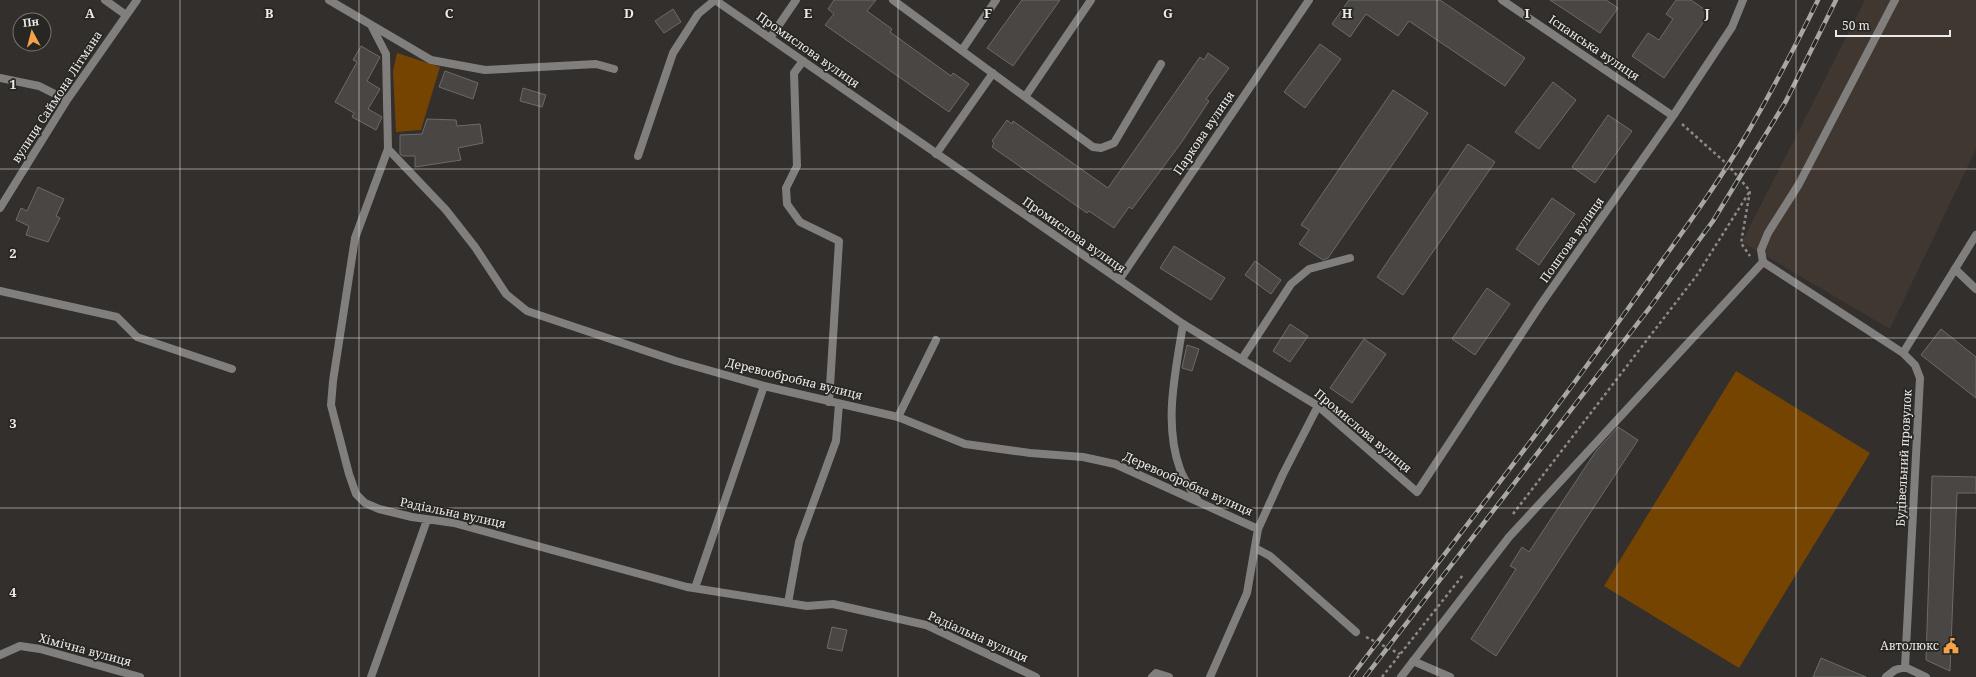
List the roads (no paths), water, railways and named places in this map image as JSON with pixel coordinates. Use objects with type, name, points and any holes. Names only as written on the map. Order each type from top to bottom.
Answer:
[{"type":"street","points":[[105,0],[126,15]]},
{"type":"street","name":"вулиця Саймона Літмана","points":[[0,208],[67,100],[137,0]]},
{"type":"street","points":[[329,0],[431,60],[485,70],[596,64],[614,69]]},
{"type":"street","points":[[638,156],[673,53],[698,14],[715,0]]},
{"type":"street","name":"Промислова вулиця","points":[[715,0],[1183,324],[1318,406],[1417,492]]},
{"type":"street","points":[[770,38],[796,0]]},
{"type":"street","points":[[893,0],[1093,146],[1101,148],[1114,143],[1161,64]]},
{"type":"street","points":[[962,50],[996,0]]},
{"type":"street","points":[[1025,97],[1091,0]]},
{"type":"street","name":"Паркова вулиця","points":[[1119,280],[1309,0]]},
{"type":"street","name":"Іспанська вулиця","points":[[1502,0],[1673,116]]},
{"type":"street","name":"Поштова вулиця","points":[[1417,492],[1541,304],[1673,116],[1732,27],[1743,0]]},
{"type":"street","points":[[1401,677],[1509,537],[1761,265],[1761,250],[1768,233],[1799,184],[1895,0]]},
{"type":"street","name":"Радіальна вулиця","points":[[371,25],[386,54],[388,149],[355,238],[333,380],[331,405],[349,474],[356,494],[365,503],[379,509],[427,520],[461,525],[696,588],[807,606],[833,604],[926,625],[1036,677]]},
{"type":"street","points":[[803,61],[794,72],[797,166],[786,188],[787,204],[800,222],[840,241],[829,402]]},
{"type":"street","points":[[936,154],[993,73]]},
{"type":"street","points":[[0,78],[39,86],[67,100]]},
{"type":"street","name":"Деревообробна вулиця","points":[[388,149],[446,210],[475,247],[506,294],[527,311],[676,361],[764,386],[898,417],[965,444],[1030,454],[1083,457],[1115,464],[1258,529]]},
{"type":"street","points":[[1903,353],[1976,234]]},
{"type":"street","points":[[1242,359],[1291,284],[1309,269],[1350,258]]},
{"type":"street","name":"Будівельний провулок","points":[[1761,265],[1903,353],[1915,365],[1920,378],[1904,667]]},
{"type":"street","points":[[1954,269],[1976,289]]},
{"type":"street","points":[[0,291],[117,317],[137,337],[232,369]]},
{"type":"street","points":[[1183,324],[1174,386],[1171,426],[1180,469],[1198,501]]},
{"type":"street","points":[[898,417],[936,340]]},
{"type":"street","points":[[696,588],[764,386]]},
{"type":"street","points":[[788,603],[799,542],[836,441],[839,404]]},
{"type":"street","points":[[1210,677],[1248,593],[1258,529],[1283,474],[1318,406]]},
{"type":"street","points":[[371,677],[427,520]]},
{"type":"street","points":[[1255,548],[1270,556],[1356,632]]},
{"type":"street","name":"Хімічна вулиця","points":[[0,655],[20,646],[40,648],[140,677]]},
{"type":"street","points":[[1413,661],[1450,677]]},
{"type":"street","points":[[1886,677],[1895,670],[1904,667],[1926,677]]},
{"type":"street","points":[[1152,677],[1156,673],[1169,677]]},
{"type":"railway","points":[[1351,677],[1567,393],[1694,215],[1748,132],[1784,67],[1818,0]]},
{"type":"railway","points":[[1365,677],[1651,306],[1713,221],[1786,101],[1836,0]]},
{"type":"place","name":"Автолюкс","points":[[1951,646]]}]
